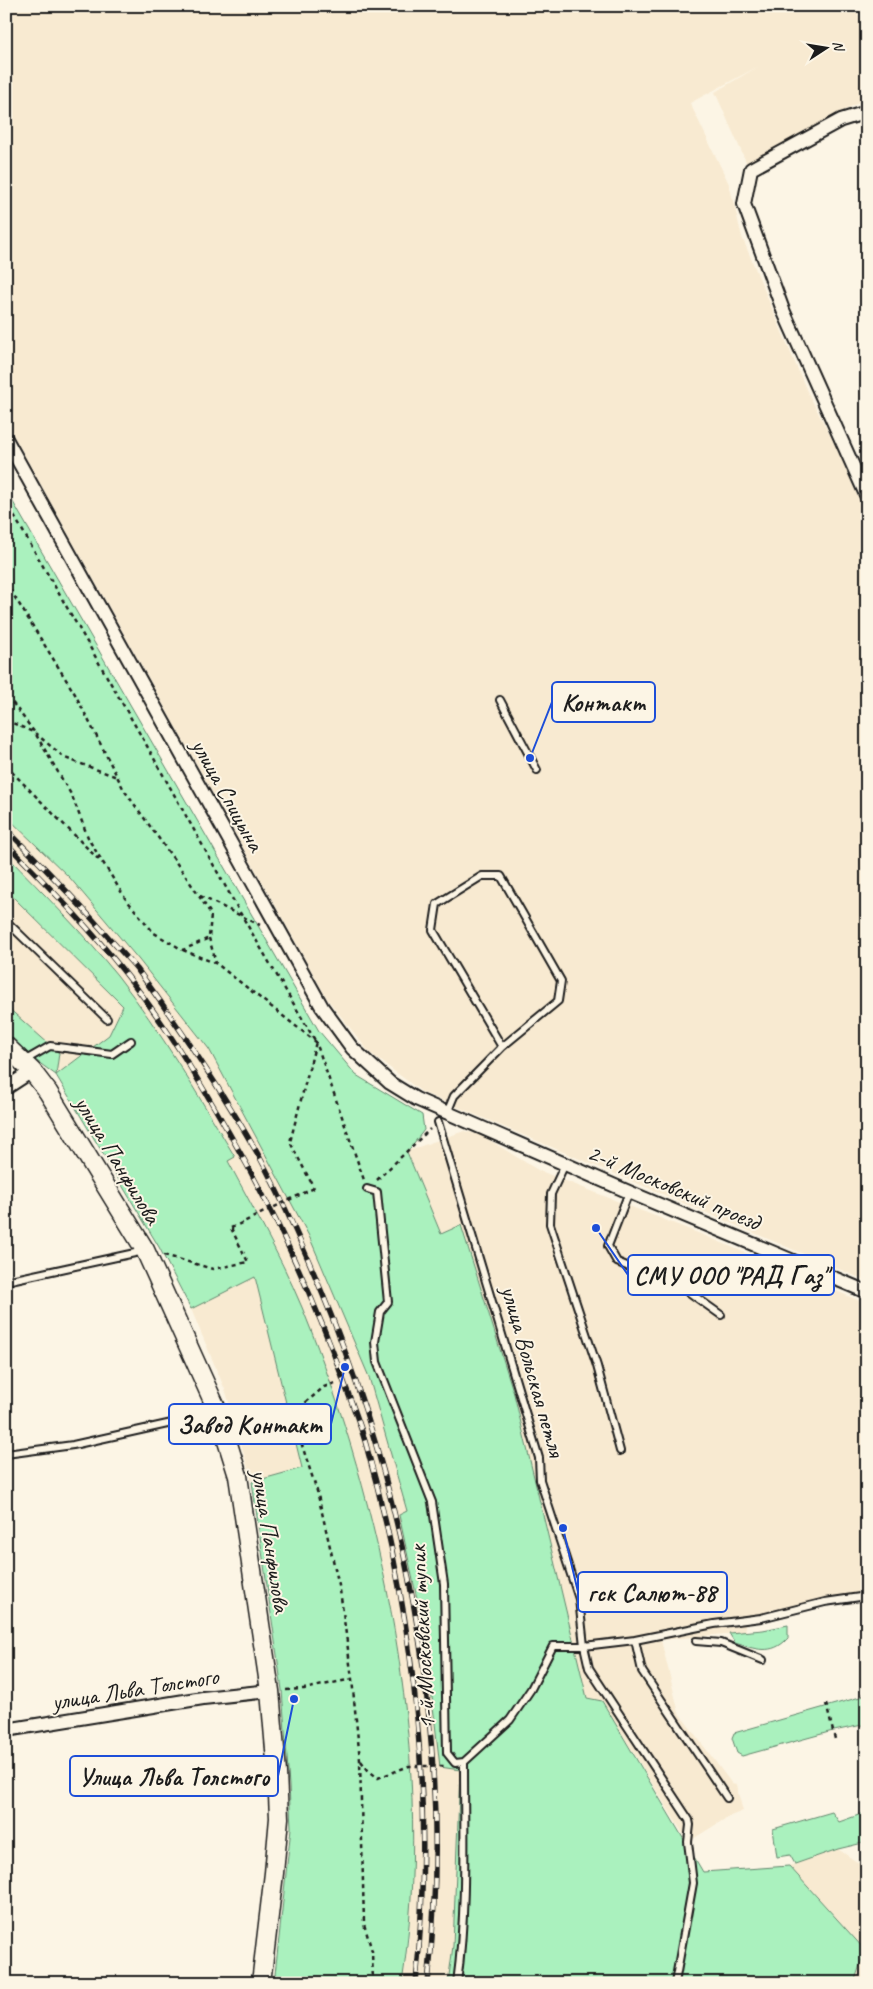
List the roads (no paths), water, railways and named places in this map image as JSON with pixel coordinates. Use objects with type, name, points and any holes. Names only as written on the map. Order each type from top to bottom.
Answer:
[{"type":"main road","name":"улица Панфилова","points":[[6,1046],[27,1066],[64,1117],[145,1250],[218,1412],[238,1476],[276,1690],[274,1725],[278,1818],[274,1873],[261,1983]]},
{"type":"street","points":[[867,112],[841,120],[751,169],[744,204],[783,310],[867,497]]},
{"type":"street","name":"улица Спицына","points":[[6,439],[322,1007],[352,1048],[390,1083],[416,1099],[466,1120]]},
{"type":"street","points":[[6,1088],[27,1066]]},
{"type":"street","points":[[438,1122],[448,1113]]},
{"type":"street","name":"2-й Московский проезд","points":[[466,1120],[629,1192],[867,1292]]},
{"type":"street","name":"улица Льва Толстого","points":[[6,1730],[203,1698],[276,1690]]},
{"type":"lane","points":[[500,700],[537,770]]},
{"type":"lane","points":[[448,1113],[454,1096],[502,1046],[558,1001],[561,981],[501,876],[482,876],[437,904],[433,930],[502,1046]]},
{"type":"lane","points":[[6,921],[106,1019]]},
{"type":"lane","points":[[27,1066],[50,1046],[112,1054],[131,1041]]},
{"type":"lane","name":"улица Вольская петля","points":[[438,1122],[539,1458],[540,1480],[579,1599],[584,1646],[589,1668],[689,1820],[688,1842],[693,1883],[675,1983]]},
{"type":"lane","points":[[566,1164],[551,1194],[550,1224],[597,1366],[620,1451]]},
{"type":"lane","name":"1-й Московский тупик","points":[[367,1189],[377,1192],[388,1302],[380,1312],[375,1342],[378,1362],[432,1502],[444,1584],[447,1753],[455,1763],[464,1762]]},
{"type":"lane","points":[[629,1192],[608,1246],[617,1262],[686,1290],[721,1315]]},
{"type":"lane","points":[[6,1281],[145,1250]]},
{"type":"lane","points":[[6,1454],[73,1445],[218,1412]]},
{"type":"lane","points":[[458,1983],[464,1906],[464,1762],[510,1720],[531,1689],[553,1646],[584,1646],[635,1640],[714,1624],[761,1618],[825,1602],[867,1596]]},
{"type":"lane","points":[[635,1640],[642,1671],[727,1798]]},
{"type":"lane","points":[[696,1641],[721,1643],[763,1660]]},
{"type":"railway","points":[[6,829],[137,969],[216,1084],[259,1156],[285,1207],[323,1295],[354,1377],[380,1461],[402,1546],[418,1633],[429,1720],[435,1808],[434,1895],[428,1983]]},
{"type":"railway","points":[[6,843],[67,906],[111,956],[167,1030],[192,1070],[245,1161],[292,1254],[319,1317],[358,1419],[382,1507],[397,1574],[416,1710],[423,1846],[421,1915],[416,1983]]},
{"type":"place","name":"Контакт","points":[[530,758]]},
{"type":"place","name":"СМУ ООО \"РАД Газ\"","points":[[596,1228]]},
{"type":"place","name":"Завод Контакт","points":[[345,1367]]},
{"type":"place","name":"гск Салют-88","points":[[563,1528]]},
{"type":"place","name":"Улица Льва Толстого","points":[[294,1699]]}]
